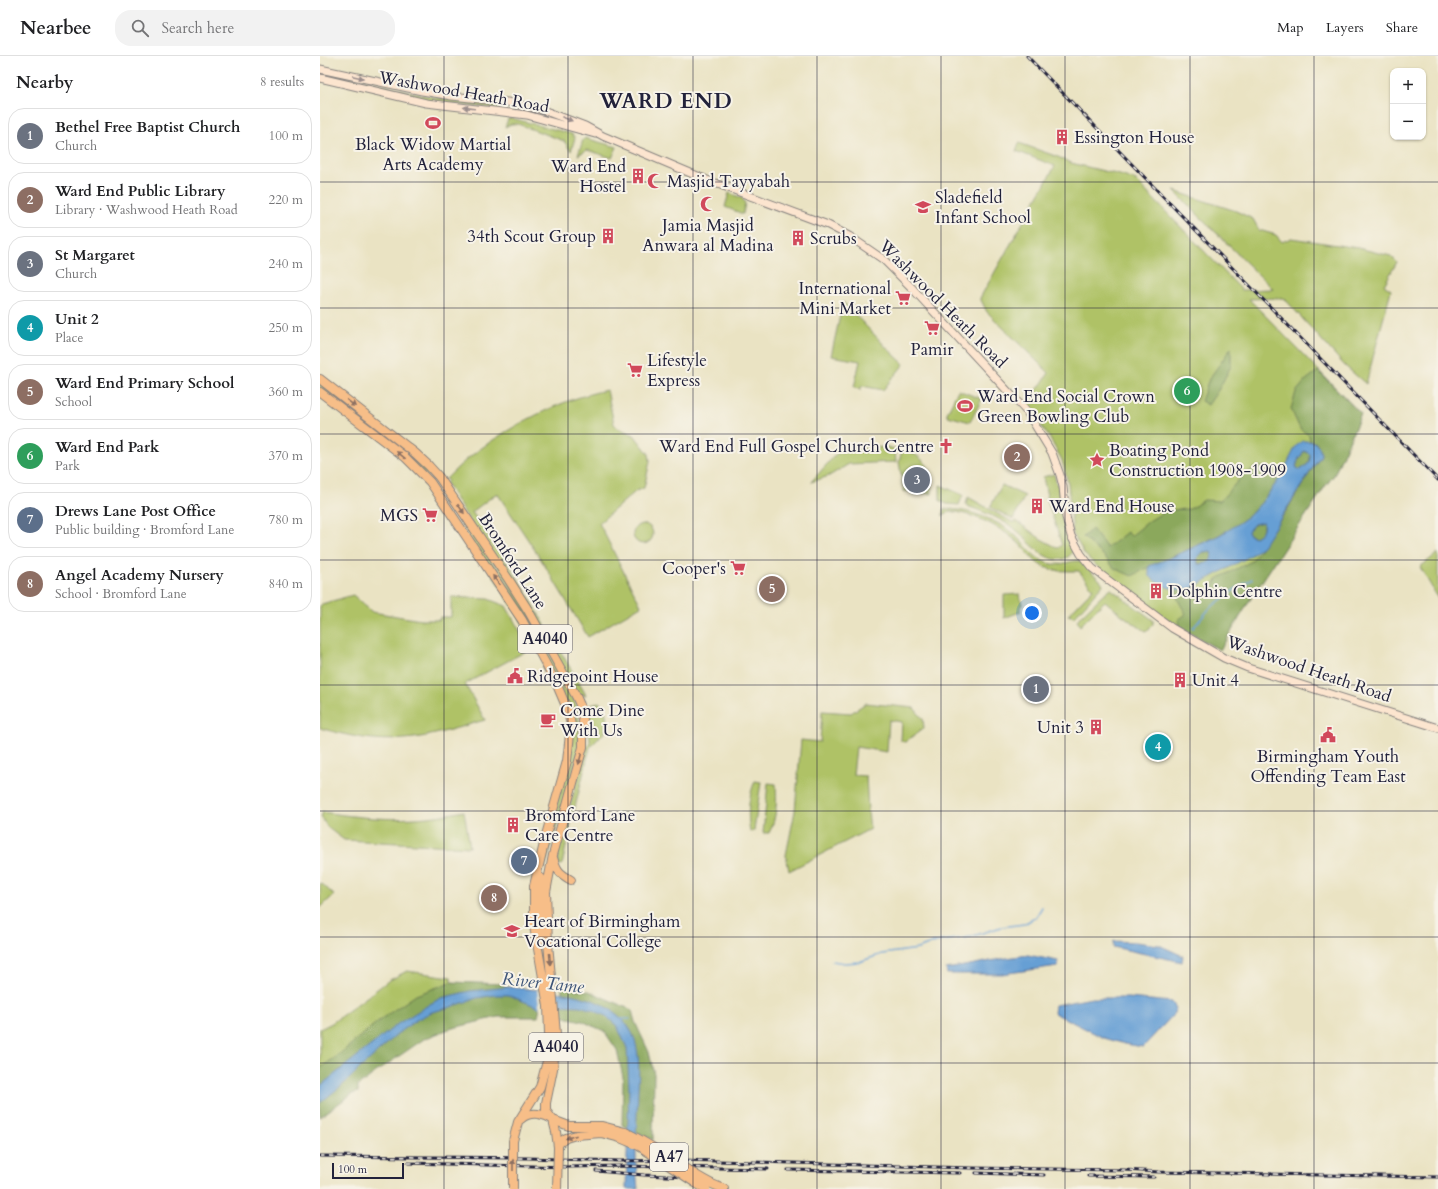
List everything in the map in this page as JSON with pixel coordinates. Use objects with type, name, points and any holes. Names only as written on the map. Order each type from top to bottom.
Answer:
[{"type":"main road","name":"Washwood Heath Road","points":[[320,69],[422,91],[506,102],[540,109],[586,126],[603,136],[707,180],[828,225],[849,236],[884,260],[1027,412],[1052,453],[1060,475],[1063,487],[1066,517],[1071,536],[1081,554],[1092,568],[1100,575],[1163,622],[1224,658],[1248,668],[1438,728]]},
{"type":"main road","name":"Washwood Heath Road","points":[[320,78],[426,103],[527,115],[580,131],[603,136]]},
{"type":"main road","points":[[506,102],[506,112]]},
{"type":"main road","name":"Bromford Lane","points":[[320,379],[429,466],[465,514],[517,592],[549,646],[580,705],[583,720],[583,747],[553,855],[548,878],[546,901],[551,1006],[549,1033],[550,1069],[546,1112],[552,1119],[558,1146],[557,1189]]},
{"type":"main road","name":"Bromford Lane","points":[[320,392],[405,458],[430,482],[522,620],[557,684],[568,711],[571,725],[567,761],[539,861],[534,886],[534,926],[540,962],[549,989]]},
{"type":"main road","points":[[508,598],[517,592]]},
{"type":"main road","points":[[553,855],[555,866],[559,872],[571,880]]},
{"type":"main road","points":[[540,962],[542,947],[540,916],[541,878]]},
{"type":"main road","name":"Bromford Lane","points":[[513,1189],[513,1141],[518,1122],[550,1069]]},
{"type":"main road","points":[[518,1122],[522,1118],[532,1114],[544,1115],[552,1119]]},
{"type":"main road","name":"A47","points":[[552,1119],[569,1126],[602,1126],[622,1135]]},
{"type":"main road","name":"A47","points":[[558,1146],[566,1138],[576,1135],[601,1133],[622,1135],[642,1140],[698,1177],[709,1187],[724,1189]]},
{"type":"green space","points":[[320,72],[433,97],[502,105],[503,107],[501,109],[427,101],[320,76]]},
{"type":"green space","points":[[511,118],[572,134],[575,138],[571,151],[564,141],[518,124],[511,124],[505,127],[508,119]]},
{"type":"green space","points":[[585,138],[617,147],[612,158],[587,150],[578,155]]},
{"type":"green space","points":[[1019,143],[1071,163],[1135,180],[1242,290],[1273,289],[1174,191],[1236,211],[1253,219],[1259,230],[1276,235],[1282,242],[1291,238],[1358,248],[1391,256],[1397,262],[1384,285],[1391,290],[1366,384],[1345,366],[1284,298],[1249,299],[1361,414],[1334,475],[1253,595],[1220,650],[1179,627],[1112,580],[1085,555],[1073,534],[1068,483],[1062,460],[1049,437],[1025,403],[1032,397],[1049,373],[987,312],[980,298],[1055,166],[1016,151]]},
{"type":"green space","points":[[729,193],[742,198],[745,203],[743,214],[725,207]]},
{"type":"green space","points":[[843,302],[904,364],[883,390],[862,386],[860,390],[854,387],[860,361],[831,356]]},
{"type":"green space","points":[[1231,348],[1231,366],[1219,389],[1208,405],[1201,401],[1209,379]]},
{"type":"green space","points":[[1318,371],[1361,414],[1334,475],[1253,595],[1220,650],[1179,627],[1178,620],[1186,614],[1178,600],[1175,587],[1211,591],[1217,579],[1252,561],[1286,511],[1321,455],[1317,443],[1310,441],[1309,435],[1300,429],[1291,409],[1296,392],[1306,380]]},
{"type":"green space","points":[[320,383],[401,445],[430,475],[427,475],[320,390]]},
{"type":"green space","points":[[607,390],[614,424],[618,428],[634,435],[649,454],[650,461],[644,488],[636,491],[599,523],[641,606],[588,637],[542,561],[497,493],[472,512],[514,572],[586,695],[578,695],[446,483],[448,481],[446,479],[471,456],[518,425],[553,407],[589,394]]},
{"type":"green space","name":"Ward End Social Crown Green Bowling Club","points":[[958,390],[982,399],[970,422],[948,416],[947,413]]},
{"type":"green space","points":[[887,447],[895,449],[896,462],[849,464],[829,476],[811,482],[836,454],[851,449]]},
{"type":"green space","points":[[902,450],[913,453],[926,465],[930,474],[932,494],[904,491],[899,462]]},
{"type":"green space","points":[[1304,451],[1311,454],[1311,457],[1308,464],[1300,470],[1296,467],[1298,460]]},
{"type":"green space","points":[[1256,467],[1265,467],[1280,478],[1249,516],[1224,532],[1132,576],[1114,568],[1104,556],[1083,537],[1092,529],[1107,548],[1127,532],[1131,536],[1149,521],[1167,510],[1190,509],[1204,500],[1220,501],[1243,475]]},
{"type":"green space","points":[[1054,474],[1057,485],[1060,486],[1067,535],[1074,550],[1064,559],[1047,557],[1007,523],[967,506],[966,504],[968,497],[1014,523],[1015,520],[1041,539],[1058,548],[1062,545],[1049,506],[1043,477]]},
{"type":"green space","points":[[940,485],[963,495],[959,505],[947,504],[940,501]]},
{"type":"green space","points":[[1002,485],[1025,496],[1013,519],[990,507]]},
{"type":"green space","points":[[451,500],[532,622],[568,687],[576,705],[579,720],[580,747],[544,869],[541,868],[572,743],[560,684],[448,502]]},
{"type":"green space","points":[[943,509],[952,509],[972,513],[1002,525],[1017,537],[1034,555],[1047,563],[1060,564],[1080,561],[1102,582],[1103,585],[1074,617],[1068,615],[1093,589],[1079,571],[1056,570],[1040,565],[1017,541],[984,520],[959,512],[950,511],[943,516]]},
{"type":"green space","points":[[1263,522],[1263,529],[1259,534],[1255,537],[1249,535],[1248,531],[1254,524]]},
{"type":"green space","points":[[639,524],[647,524],[653,530],[653,538],[647,544],[639,544],[633,538],[633,530]]},
{"type":"green space","points":[[1211,551],[1212,557],[1207,563],[1198,564],[1197,558],[1203,552]]},
{"type":"green space","points":[[1438,553],[1438,598],[1420,567]]},
{"type":"green space","points":[[1111,589],[1153,620],[1153,624],[1146,632],[1105,601],[1080,626],[1077,620],[1108,590]]},
{"type":"green space","points":[[1020,594],[1022,605],[1020,606],[1020,612],[1004,618],[1004,595]]},
{"type":"green space","points":[[353,595],[372,612],[421,620],[440,620],[440,617],[451,617],[451,597],[488,599],[506,606],[530,649],[465,684],[485,720],[425,736],[394,740],[362,738],[320,728],[320,606],[322,604]]},
{"type":"green space","points":[[599,702],[605,710],[607,720],[605,732],[590,747],[562,865],[558,864],[558,848],[587,746],[590,742],[588,710],[591,705]]},
{"type":"green space","points":[[866,703],[914,708],[923,719],[924,728],[905,742],[901,741],[902,722],[889,720],[887,752],[856,747],[853,775],[866,776],[870,829],[789,871],[786,855],[795,811],[801,740],[820,742],[822,711],[851,713]]},
{"type":"green space","points":[[755,781],[761,782],[754,831],[750,832],[749,806]]},
{"type":"green space","points":[[768,783],[776,784],[776,809],[774,821],[769,833],[763,833]]},
{"type":"green space","points":[[464,811],[470,847],[344,840],[328,828],[321,817],[323,812],[359,817],[394,819],[446,815]]},
{"type":"green space","points":[[320,882],[334,895],[320,908]]},
{"type":"green space","points":[[407,971],[451,977],[451,982],[320,1086],[320,1029],[332,1023],[388,981]]},
{"type":"green space","points":[[451,982],[503,984],[540,1008],[538,1017],[498,1017],[449,1029],[424,1039],[358,1086],[358,1092],[352,1094],[320,1117],[320,1068],[336,1057],[381,1019],[416,995]]},
{"type":"green space","points":[[562,987],[589,991],[632,1010],[635,1022],[649,1052],[654,1074],[653,1140],[622,1125],[623,1077],[617,1050],[604,1031],[582,1021],[560,1016]]},
{"type":"water","points":[[1303,441],[1314,442],[1318,445],[1321,455],[1263,546],[1250,556],[1190,589],[1168,587],[1158,583],[1149,575],[1149,566],[1214,538],[1249,516],[1262,502],[1280,478],[1296,446]],"holes":[[[1304,451],[1310,454],[1310,459],[1307,465],[1300,470],[1296,467],[1298,460]],[[1263,522],[1262,531],[1255,537],[1249,535],[1248,531],[1254,524]],[[1211,551],[1212,557],[1207,563],[1198,564],[1197,558],[1203,552]]]},
{"type":"water","points":[[1114,941],[1159,945],[1183,956],[1182,962],[1113,947]]},
{"type":"water","points":[[1028,955],[1058,961],[1058,966],[1002,974],[947,974],[946,969]]},
{"type":"water","points":[[509,987],[560,992],[589,999],[610,1009],[622,1019],[631,1031],[636,1044],[639,1063],[636,1152],[638,1189],[626,1189],[629,1086],[627,1048],[617,1026],[606,1016],[580,1006],[559,1005],[540,1008],[508,995],[496,995],[477,998],[432,1012],[418,1019],[402,1030],[346,1082],[320,1103],[320,1086],[399,1023],[441,998],[470,991]]},
{"type":"water","points":[[1092,998],[1129,998],[1172,1002],[1176,1008],[1173,1015],[1143,1047],[1104,1038],[1054,1013],[1055,1005]]},
{"type":"pier","points":[[537,990],[557,991],[558,1007],[540,1010]]},
{"type":"waterway","points":[[1193,628],[1210,608],[1231,592],[1252,579]]},
{"type":"waterway","points":[[832,961],[845,963],[859,962],[882,954],[918,949],[936,942],[970,937],[1001,927],[1024,924],[1036,917],[1042,907]]},
{"type":"waterway","points":[[620,1019],[630,1019]]},
{"type":"railway","points":[[1027,56],[1438,480]]},
{"type":"railway","points":[[320,1156],[528,1158],[620,1161],[682,1160],[971,1168],[1438,1177]]},
{"type":"railway","points":[[408,1163],[569,1167],[620,1166],[768,1169]]},
{"type":"railway","points":[[788,1170],[960,1173]]},
{"type":"railway","points":[[596,1171],[688,1177]]},
{"type":"railway","points":[[976,1173],[1044,1175]]},
{"type":"railway","points":[[1088,1176],[1154,1177]]},
{"type":"place","name":"Black Widow Martial Arts Academy","points":[[433,123]]},
{"type":"place","name":"Essington House","points":[[1062,137]]},
{"type":"place","name":"Ward End Hostel","points":[[638,176]]},
{"type":"place","name":"Masjid Tayyabah","points":[[655,181]]},
{"type":"place","name":"Jamia Masjid Anwara al Madina","points":[[708,204]]},
{"type":"place","name":"Sladefield Infant School","points":[[923,207]]},
{"type":"place","name":"34th Scout Group","points":[[608,236]]},
{"type":"place","name":"Scrubs","points":[[798,238]]},
{"type":"place","name":"International Mini Market","points":[[903,298]]},
{"type":"place","name":"Pamir","points":[[932,328]]},
{"type":"place","name":"Lifestyle Express","points":[[635,370]]},
{"type":"place","name":"Ward End Park","points":[[1187,391]]},
{"type":"place","name":"Ward End Social Crown Green Bowling Club","points":[[965,406]]},
{"type":"place","name":"Ward End Full Gospel Church Centre","points":[[946,446]]},
{"type":"place","name":"Ward End Public Library","points":[[1017,457]]},
{"type":"place","name":"Boating Pond Construction 1908-1909","points":[[1097,460]]},
{"type":"place","name":"St Margaret","points":[[917,480]]},
{"type":"place","name":"Ward End House","points":[[1037,506]]},
{"type":"place","name":"MGS","points":[[430,515]]},
{"type":"place","name":"Cooper's","points":[[738,568]]},
{"type":"place","name":"Ward End Primary School","points":[[772,589]]},
{"type":"place","name":"Dolphin Centre","points":[[1156,591]]},
{"type":"place","name":"Ridgepoint House","points":[[515,676]]},
{"type":"place","name":"Unit 4","points":[[1180,680]]},
{"type":"place","name":"Bethel Free Baptist Church","points":[[1036,689]]},
{"type":"place","name":"Come Dine With Us","points":[[548,720]]},
{"type":"place","name":"Unit 3","points":[[1096,727]]},
{"type":"place","name":"Birmingham Youth Offending Team East","points":[[1328,735]]},
{"type":"place","name":"Unit 2","points":[[1158,747]]},
{"type":"place","name":"Bromford Lane Care Centre","points":[[513,825]]},
{"type":"place","name":"Drews Lane Post Office","points":[[524,861]]},
{"type":"place","name":"Angel Academy Nursery","points":[[494,898]]},
{"type":"place","name":"Heart of Birmingham Vocational College","points":[[512,931]]},
{"type":"district","name":"WARD END","points":[[666,101]]},
{"type":"water label","name":"River Tame","points":[[543,983]]}]
